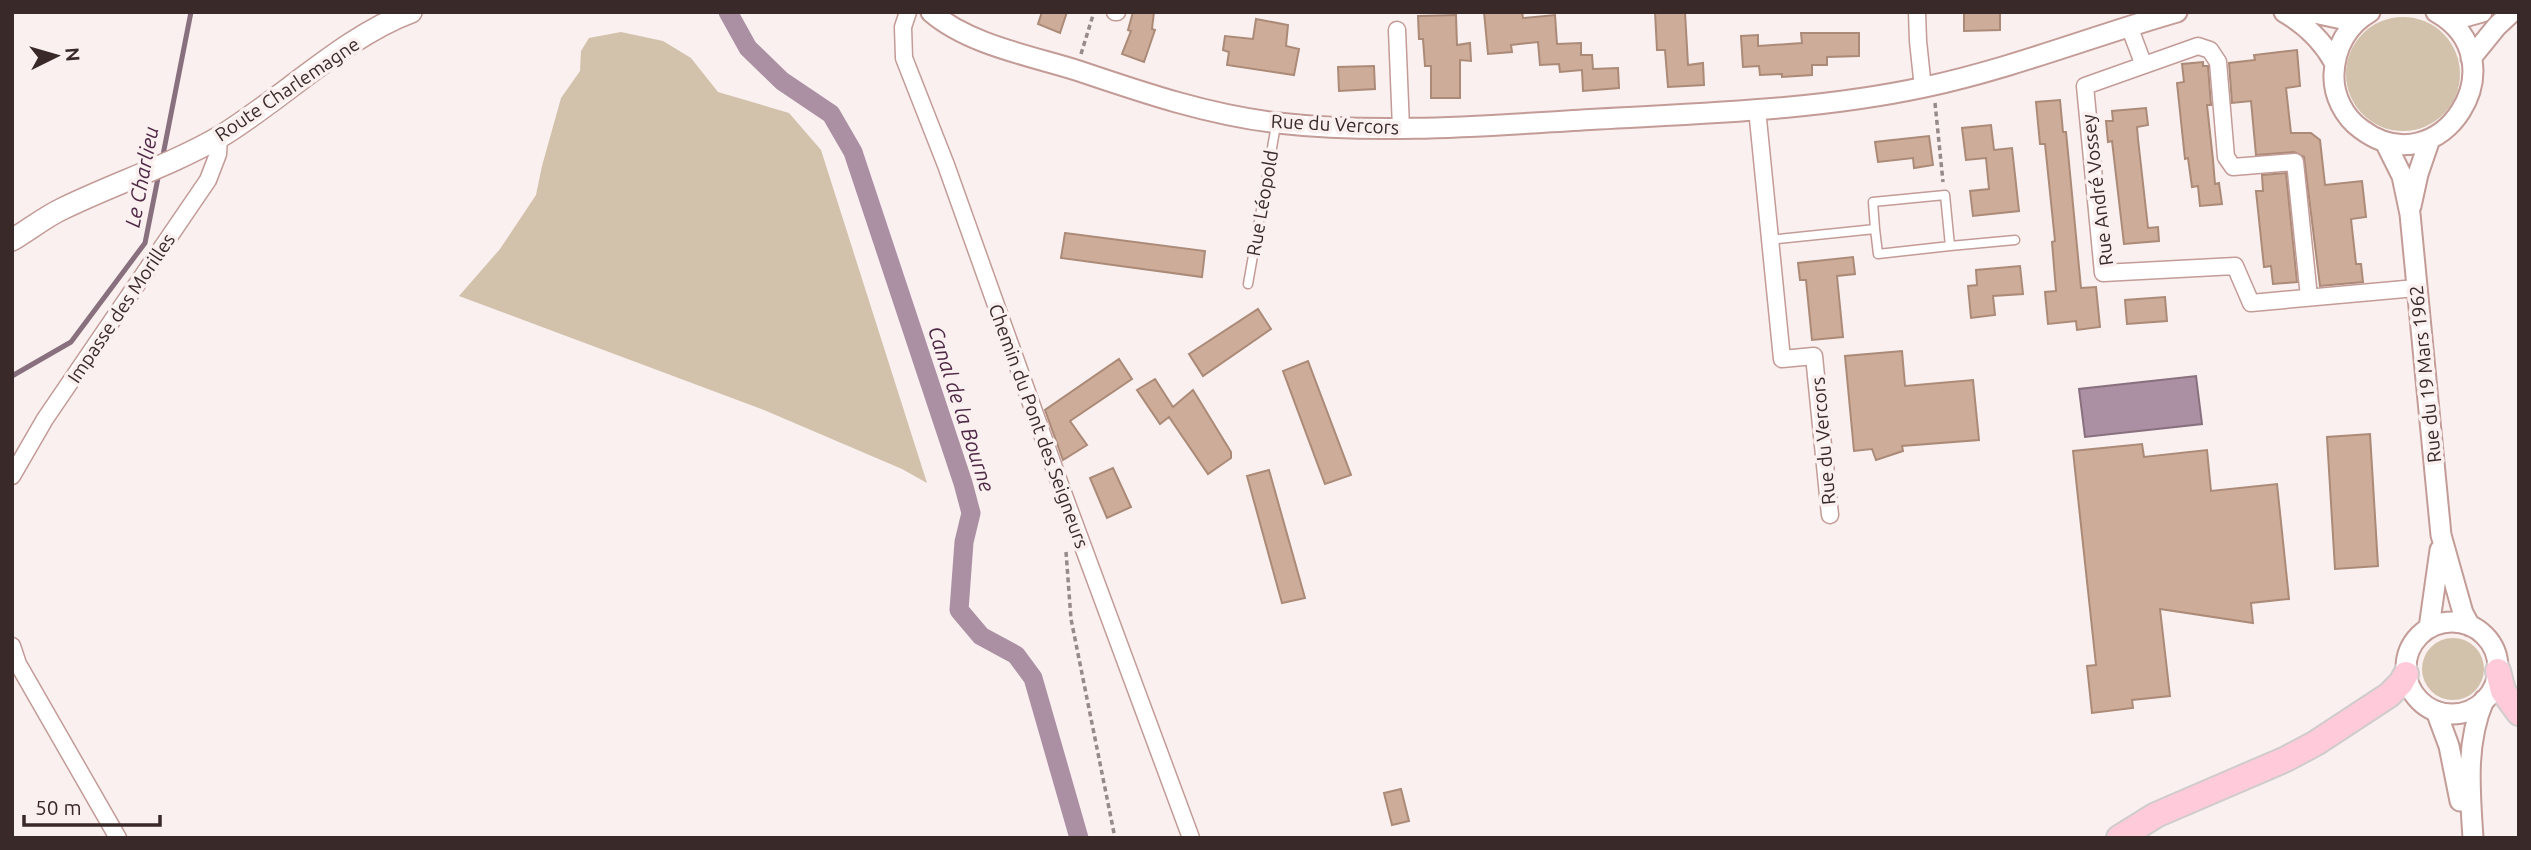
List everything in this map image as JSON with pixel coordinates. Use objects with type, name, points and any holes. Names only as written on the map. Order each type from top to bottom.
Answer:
[{"type":"highway","points":[[2498,671],[2503,691],[2519,713]]},
{"type":"highway","points":[[2119,838],[2156,815],[2286,759],[2316,743],[2389,695],[2406,674]]},
{"type":"main road","name":"Route Charlemagne","points":[[12,240],[60,210],[219,137],[261,111],[370,32],[411,12]]},
{"type":"street","name":"Chemin du Pont des Seigneurs","points":[[908,12],[903,27],[904,58],[946,165],[1062,490],[1191,838]]},
{"type":"street","name":"Rue du Vercors","points":[[931,12],[942,22],[978,38],[1194,107],[1277,123],[1401,128],[1757,109],[1853,100],[1928,87],[2177,12]]},
{"type":"street","points":[[1917,12],[1918,41],[1928,87]]},
{"type":"street","points":[[2284,12],[2315,34],[2334,62]]},
{"type":"street","points":[[2310,12],[2363,17]]},
{"type":"street","points":[[2443,17],[2482,12]]},
{"type":"street","points":[[2471,58],[2512,12]]},
{"type":"street","points":[[2363,17],[2342,40],[2334,62],[2335,87],[2344,111],[2355,125],[2385,142],[2400,144],[2430,139],[2445,131],[2466,106],[2472,82],[2471,58],[2459,32],[2443,17]]},
{"type":"street","points":[[2129,26],[2143,63],[2198,46],[2210,50],[2218,62],[2226,158],[2233,167],[2295,162],[2309,297]]},
{"type":"street","points":[[1397,30],[1401,128]]},
{"type":"street","name":"Rue André Vossey","points":[[2143,63],[2085,86],[2103,273],[2235,266],[2251,303],[2416,288]]},
{"type":"street","name":"Rue du Vercors","points":[[1757,109],[1782,359],[1815,356],[1830,515]]},
{"type":"street","name":"Impasse des Morilles","points":[[12,476],[45,419],[208,180],[218,155],[219,137]]},
{"type":"street","name":"Rue du 19 Mars 1962","points":[[2410,214],[2418,174],[2430,139]]},
{"type":"street","name":"Rue du 19 Mars 1962","points":[[2385,142],[2402,176],[2410,214],[2441,535],[2463,613],[2470,626],[2488,639],[2497,659],[2498,671]]},
{"type":"street","name":"Rue du 19 Mars 1962","points":[[2406,674],[2406,663],[2413,643],[2429,628],[2441,535]]},
{"type":"street","points":[[2429,628],[2448,622],[2470,626]]},
{"type":"street","points":[[12,646],[18,664],[118,838]]},
{"type":"street","points":[[2473,838],[2469,785],[2472,739],[2476,719],[2498,671]]},
{"type":"street","points":[[2406,674],[2419,700],[2435,711],[2455,714],[2466,712],[2484,700]]},
{"type":"street","points":[[2435,711],[2449,746],[2460,793],[2464,838]]},
{"type":"lane","name":"Rue Léopold","points":[[1248,284],[1277,123]]},
{"type":"lane","points":[[1950,247],[1945,195],[1872,202],[1878,254],[1950,247],[2015,240]]},
{"type":"lane","points":[[1769,240],[1875,229]]},
{"type":"path","points":[[1076,70],[1094,12]]},
{"type":"path","points":[[1928,87],[1945,195]]},
{"type":"path","points":[[1065,545],[1071,619],[1115,838]]},
{"type":"shaded area","points":[[2403,17],[2425,21],[2444,33],[2456,52],[2460,74],[2456,96],[2444,115],[2425,127],[2403,131],[2381,127],[2362,115],[2350,96],[2346,74],[2350,52],[2362,33],[2381,21]]},
{"type":"shaded area","points":[[621,32],[663,41],[691,58],[718,92],[789,113],[821,150],[927,483],[902,469],[764,410],[459,296],[500,249],[536,195],[561,98],[580,71],[581,51],[589,38]]},
{"type":"shaded area","points":[[2196,376],[2202,424],[2085,437],[2079,389]]},
{"type":"shaded area","points":[[2447,638],[2459,638],[2475,647],[2482,657],[2482,681],[2475,691],[2459,700],[2447,700],[2436,695],[2427,686],[2422,675],[2422,663],[2427,652],[2436,643]]},
{"type":"building","points":[[1042,12],[1067,12],[1060,33],[1038,24]]},
{"type":"building","points":[[1133,12],[1154,12],[1152,29],[1155,30],[1144,62],[1122,54],[1131,31],[1128,30]]},
{"type":"building","points":[[1484,12],[1522,12],[1523,18],[1555,15],[1557,44],[1581,43],[1581,55],[1592,55],[1593,69],[1618,68],[1619,88],[1583,91],[1582,70],[1560,72],[1559,64],[1540,65],[1538,42],[1511,45],[1512,52],[1488,54]]},
{"type":"building","points":[[1655,12],[1685,12],[1688,65],[1703,63],[1704,85],[1668,87],[1665,50],[1657,50]]},
{"type":"building","points":[[1964,12],[2000,12],[2000,30],[1964,31]]},
{"type":"building","points":[[1456,15],[1457,45],[1470,43],[1471,61],[1460,60],[1460,98],[1431,98],[1431,66],[1425,66],[1423,39],[1419,39],[1418,16]]},
{"type":"building","points":[[1256,19],[1288,25],[1286,46],[1299,49],[1294,75],[1227,65],[1229,52],[1223,50],[1225,36],[1253,39]]},
{"type":"building","points":[[1801,33],[1859,33],[1859,56],[1827,57],[1827,65],[1812,65],[1812,75],[1760,75],[1759,66],[1743,67],[1741,36],[1758,35],[1758,46],[1802,43]]},
{"type":"building","points":[[2297,50],[2300,86],[2286,88],[2291,133],[2311,133],[2320,140],[2325,185],[2362,181],[2366,217],[2351,219],[2356,264],[2361,264],[2363,282],[2320,286],[2304,157],[2294,152],[2256,155],[2251,101],[2232,103],[2229,63],[2255,60],[2254,55]]},
{"type":"building","points":[[2203,62],[2203,66],[2208,66],[2211,105],[2207,105],[2215,184],[2219,183],[2222,204],[2200,206],[2198,186],[2192,187],[2188,158],[2185,159],[2177,83],[2184,82],[2182,64]]},
{"type":"building","points":[[1374,66],[1375,89],[1339,91],[1338,67]]},
{"type":"building","points":[[2060,100],[2063,132],[2066,132],[2081,288],[2096,287],[2100,327],[2077,330],[2076,321],[2048,324],[2045,292],[2056,291],[2052,242],[2055,241],[2045,144],[2040,144],[2036,102]]},
{"type":"building","points":[[2146,108],[2148,125],[2137,127],[2138,139],[2148,228],[2158,227],[2159,241],[2124,244],[2112,141],[2108,142],[2106,121],[2113,121],[2112,111]]},
{"type":"building","points":[[1991,125],[1994,150],[2012,148],[2019,211],[1973,216],[1970,191],[1989,189],[1986,158],[1966,160],[1962,128]]},
{"type":"building","points":[[1929,136],[1933,165],[1914,168],[1913,158],[1878,162],[1875,142]]},
{"type":"building","points":[[2286,173],[2297,282],[2273,284],[2271,266],[2264,267],[2256,191],[2263,191],[2262,175]]},
{"type":"building","points":[[1065,233],[1205,251],[1202,277],[1061,258]]},
{"type":"building","points":[[1853,257],[1855,274],[1837,276],[1843,337],[1812,340],[1806,280],[1800,280],[1798,263]]},
{"type":"building","points":[[2020,266],[2023,294],[1993,296],[1995,315],[1971,318],[1968,286],[1977,285],[1976,270]]},
{"type":"building","points":[[2165,297],[2167,321],[2127,324],[2125,300]]},
{"type":"building","points":[[1258,309],[1271,329],[1203,376],[1189,354]]},
{"type":"building","points":[[1902,351],[1905,386],[1973,380],[1979,440],[1902,446],[1903,451],[1876,460],[1872,449],[1854,451],[1845,356]]},
{"type":"building","points":[[1119,359],[1132,379],[1070,421],[1087,445],[1063,460],[1045,410]]},
{"type":"building","points":[[1308,361],[1351,475],[1325,484],[1283,371]]},
{"type":"building","points":[[1155,379],[1173,407],[1193,390],[1231,452],[1231,458],[1208,474],[1169,417],[1160,424],[1137,390]]},
{"type":"building","points":[[2370,434],[2378,566],[2335,569],[2327,437]]},
{"type":"building","points":[[2142,444],[2144,457],[2207,450],[2211,491],[2277,484],[2289,599],[2251,603],[2253,623],[2160,609],[2170,696],[2132,700],[2133,708],[2092,713],[2087,666],[2096,665],[2073,451]]},
{"type":"building","points":[[1113,468],[1131,507],[1107,518],[1090,478]]},
{"type":"building","points":[[1269,470],[1305,598],[1282,603],[1247,476]]},
{"type":"building","points":[[1401,789],[1409,821],[1392,825],[1384,793]]},
{"type":"waterway","name":"Le Charlieu","points":[[162,160],[191,12]]},
{"type":"waterway","name":"Canal de la Bourne","points":[[728,12],[748,48],[782,81],[831,114],[853,152],[971,513],[964,542],[959,610],[981,636],[1016,655],[1033,678],[1079,838]]},
{"type":"waterway","name":"Le Charlieu","points":[[12,376],[71,342],[145,243],[159,173]]}]
